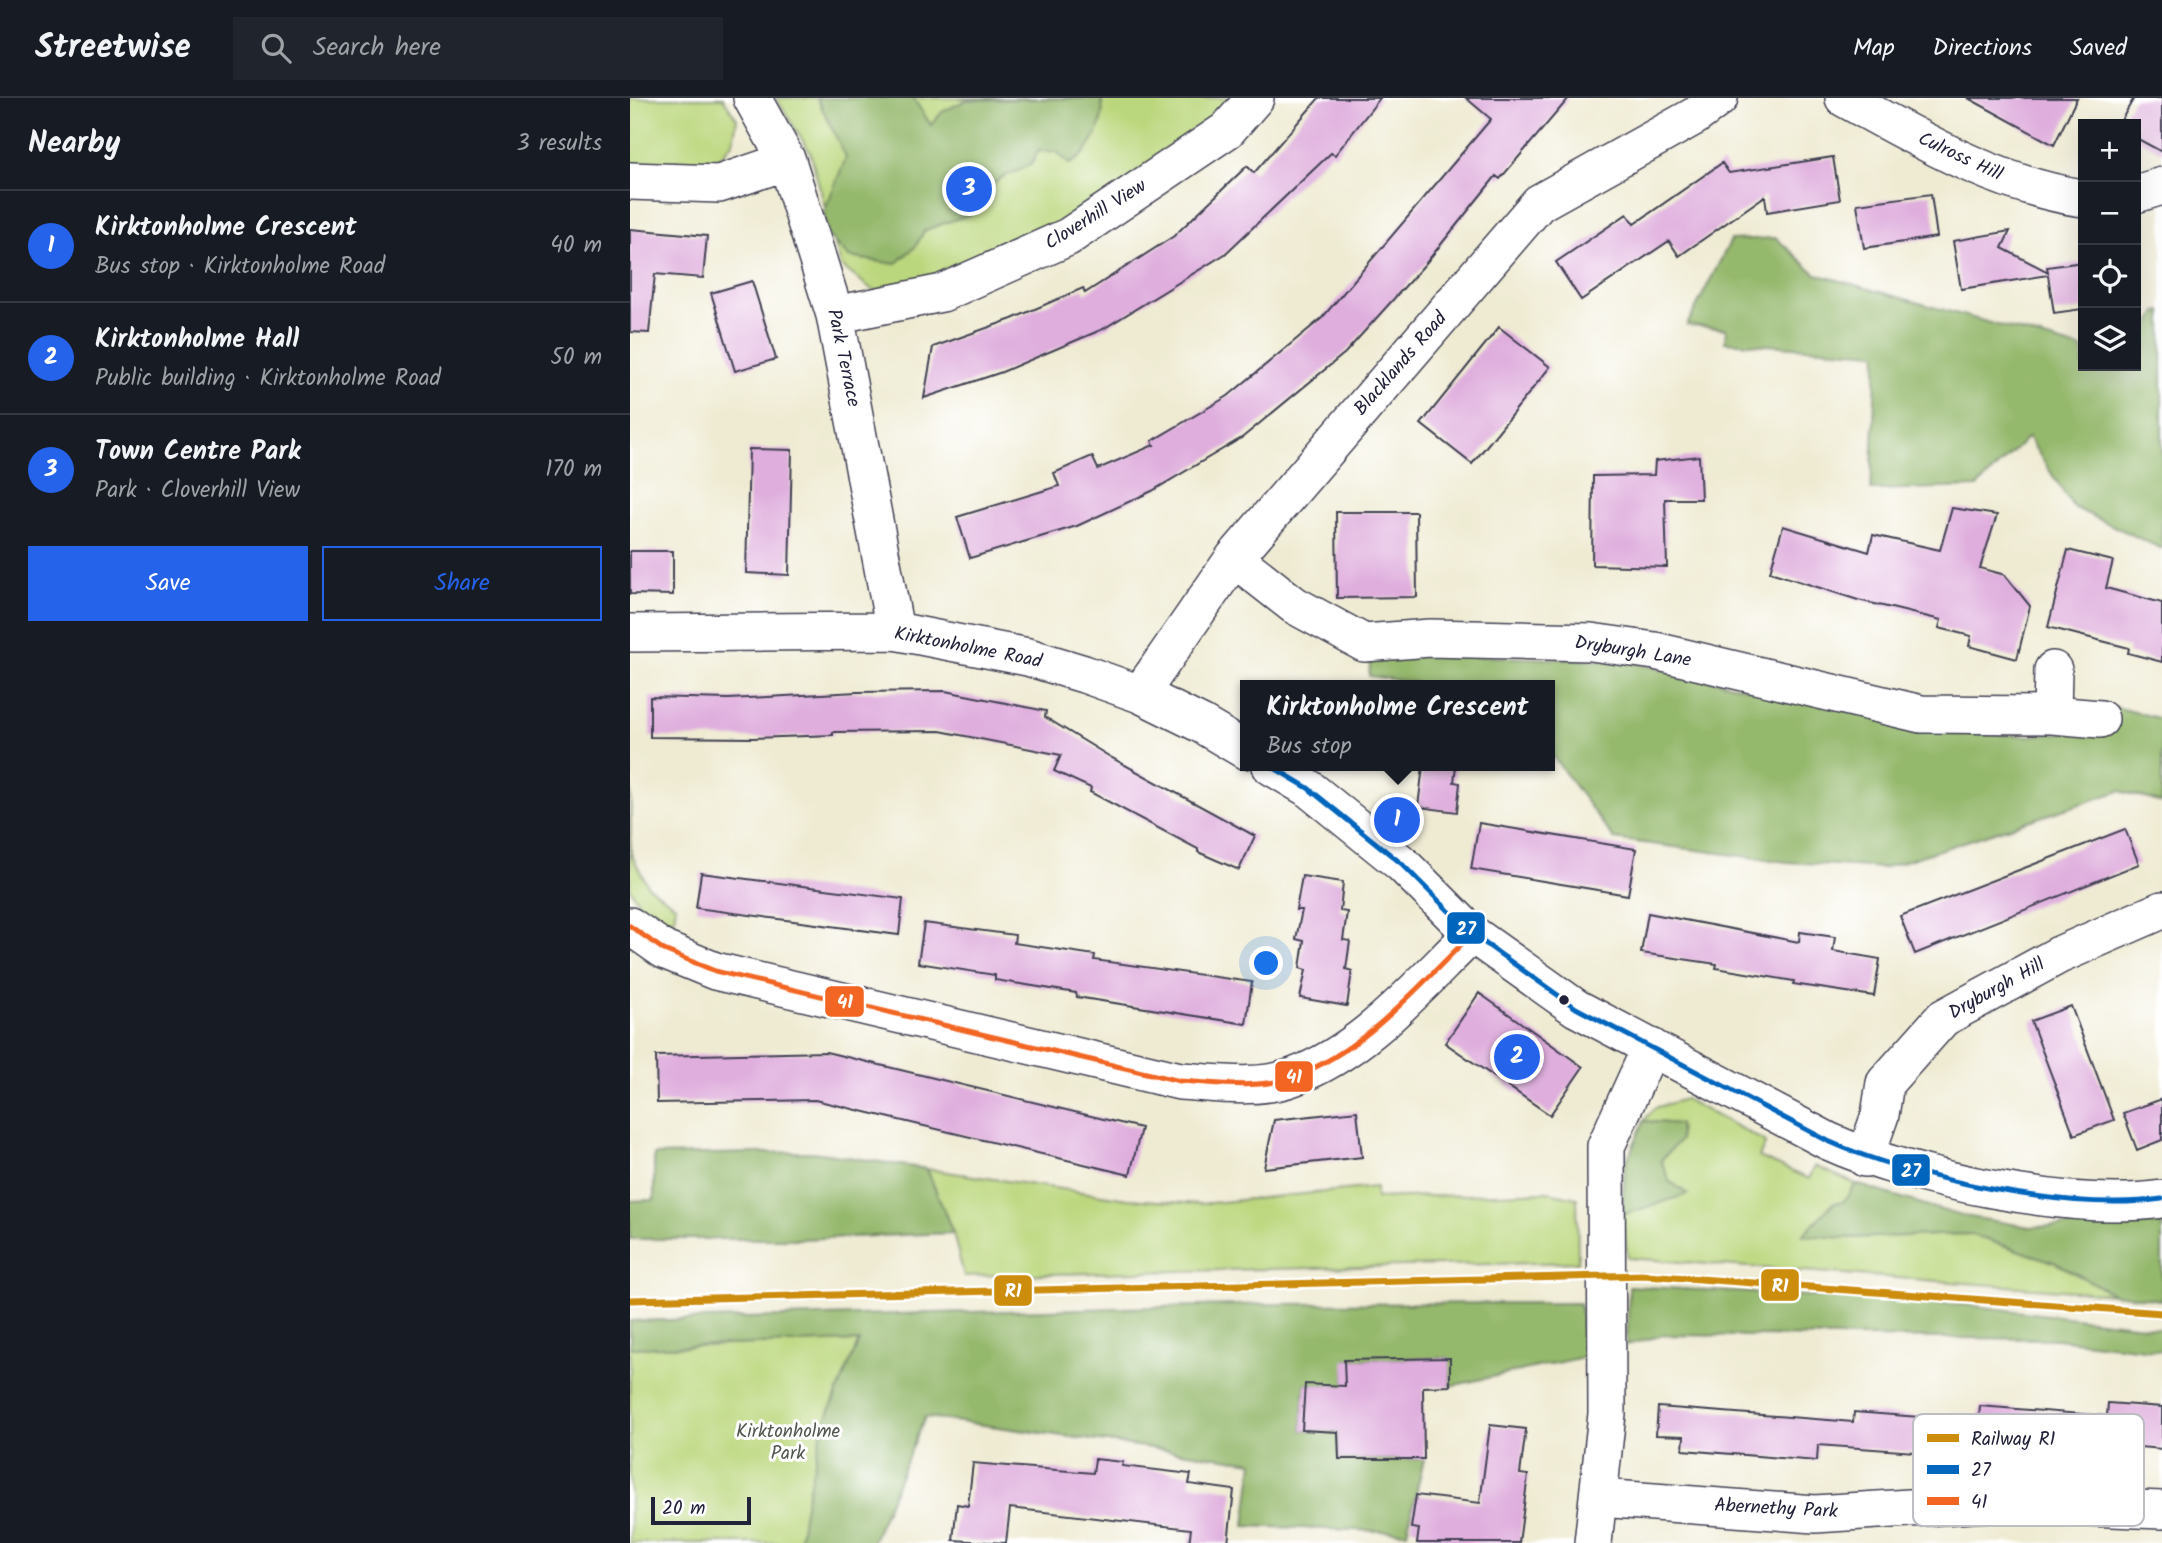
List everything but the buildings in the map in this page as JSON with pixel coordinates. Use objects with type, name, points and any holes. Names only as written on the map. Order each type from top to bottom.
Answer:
[{"type":"street","name":"Park Terrace","points":[[751,98],[787,161],[835,315],[895,631]]},
{"type":"street","name":"Cloverhill View","points":[[835,315],[942,293],[1068,237],[1227,130],[1255,98]]},
{"type":"street","name":"Blacklands Road","points":[[1140,694],[1234,558],[1539,203],[1695,116],[1719,98]]},
{"type":"street","name":"Culross Hill","points":[[1844,98],[1997,175],[2055,194],[2078,197]]},
{"type":"street","points":[[630,181],[719,184],[787,161]]},
{"type":"street","points":[[2141,192],[2162,186]]},
{"type":"street","name":"Dryburgh Lane","points":[[1234,558],[1294,605],[1364,643],[1430,638],[1591,642],[1655,651],[1921,713],[2052,715],[2100,719]]},
{"type":"street","name":"Kirktonholme Road","points":[[630,633],[895,631],[1028,657],[1140,694],[1240,747]]},
{"type":"street","points":[[2052,715],[2053,670]]},
{"type":"street","points":[[1279,771],[1308,788],[1402,863],[1472,934],[1576,1009],[1865,1158],[1969,1184],[2088,1202],[2162,1199]]},
{"type":"street","name":"Dryburgh Hill","points":[[1865,1158],[1880,1115],[1885,1083],[1943,1018],[2059,955],[2162,910]]},
{"type":"street","points":[[630,927],[664,950],[715,971],[1181,1081],[1243,1084],[1292,1078],[1350,1047],[1382,1022],[1472,934]]},
{"type":"street","points":[[1593,1543],[1600,1498],[1607,1414],[1604,1184],[1606,1146],[1651,1047]]},
{"type":"street","name":"Abernethy Park","points":[[1600,1498],[1814,1529],[1913,1514]]},
{"type":"street","name":"Abernethy Park","points":[[2144,1509],[2162,1510]]},
{"type":"green space","points":[[630,98],[723,98],[737,119],[733,142],[714,165],[630,164]]},
{"type":"green space","points":[[776,98],[1238,98],[1211,127],[1061,227],[942,278],[874,291],[841,266],[810,152]]},
{"type":"green space","points":[[817,98],[913,98],[931,125],[942,112],[966,100],[1101,98],[1102,117],[1090,145],[1076,160],[1069,164],[1057,152],[1038,151],[1031,164],[997,181],[976,212],[924,231],[916,246],[895,264],[849,257],[827,235],[824,212],[846,157]]},
{"type":"green space","points":[[1776,238],[1816,274],[2078,348],[2078,371],[2141,371],[2141,339],[2157,312],[2162,311],[2162,549],[2073,507],[2028,437],[1977,487],[1871,490],[1877,353],[1725,342],[1726,329],[1687,325],[1731,240]]},
{"type":"green space","points":[[1371,653],[1625,661],[1944,732],[2028,736],[2101,729],[2100,703],[2162,719],[2162,803],[2120,791],[1884,868],[1787,862],[1614,839],[1555,759],[1555,680],[1397,680],[1369,676]]},
{"type":"green space","points":[[630,744],[631,854],[648,886],[676,906],[672,930],[643,909],[630,889]]},
{"type":"green space","points":[[1685,1099],[1766,1142],[1759,1157],[1809,1179],[1815,1166],[1856,1184],[1843,1203],[1845,1238],[1969,1234],[2054,1262],[2114,1294],[1628,1258],[1622,1215],[1687,1194],[1669,1181],[1661,1160],[1680,1140],[1679,1124],[1644,1121],[1654,1108]]},
{"type":"green space","points":[[1644,1121],[1679,1124],[1680,1140],[1661,1160],[1669,1181],[1688,1194],[1622,1215],[1625,1165]]},
{"type":"green space","points":[[814,1152],[927,1169],[953,1233],[799,1239],[630,1239],[630,1201],[654,1200],[654,1155]]},
{"type":"green space","points":[[927,1169],[1128,1199],[1200,1204],[1376,1187],[1376,1198],[1549,1192],[1577,1198],[1578,1262],[964,1276],[953,1233]]},
{"type":"green space","points":[[1856,1184],[1958,1215],[2030,1227],[2162,1223],[2162,1300],[2114,1294],[2054,1262],[1969,1234],[1845,1238],[1803,1235],[1833,1203],[1843,1202]]},
{"type":"green space","points":[[1629,1286],[1965,1305],[2143,1326],[2162,1329],[2162,1351],[2056,1339],[1663,1335],[1627,1345]]},
{"type":"green space","points":[[1580,1303],[1584,1357],[1450,1386],[1449,1358],[1345,1360],[1345,1387],[1305,1384],[1302,1430],[1338,1431],[1339,1459],[1424,1459],[1407,1532],[1245,1526],[1253,1462],[925,1417],[872,1543],[799,1543],[823,1426],[859,1341],[630,1348],[630,1321],[1275,1304]]},
{"type":"green space","name":"Kirktonholme Park","points":[[859,1341],[872,1543],[630,1543],[630,1348]]},
{"type":"rail line","name":"R1","points":[[630,1300],[1646,1275],[2162,1313]]},
{"type":"transit line","name":"27","points":[[1279,771],[1308,788],[1402,864],[1472,934],[1576,1008],[1828,1141],[1903,1168],[1992,1189],[2083,1201],[2162,1199]]},
{"type":"transit line","name":"41","points":[[630,926],[664,950],[715,971],[1180,1081],[1237,1085],[1266,1083],[1293,1077],[1344,1051],[1390,1015],[1472,934]]},
{"type":"place","name":"Town Centre Park","points":[[969,189]]},
{"type":"place","name":"Kirktonholme Crescent","points":[[1397,820]]},
{"type":"place","name":"Kirktonholme Hall","points":[[1517,1057]]}]
